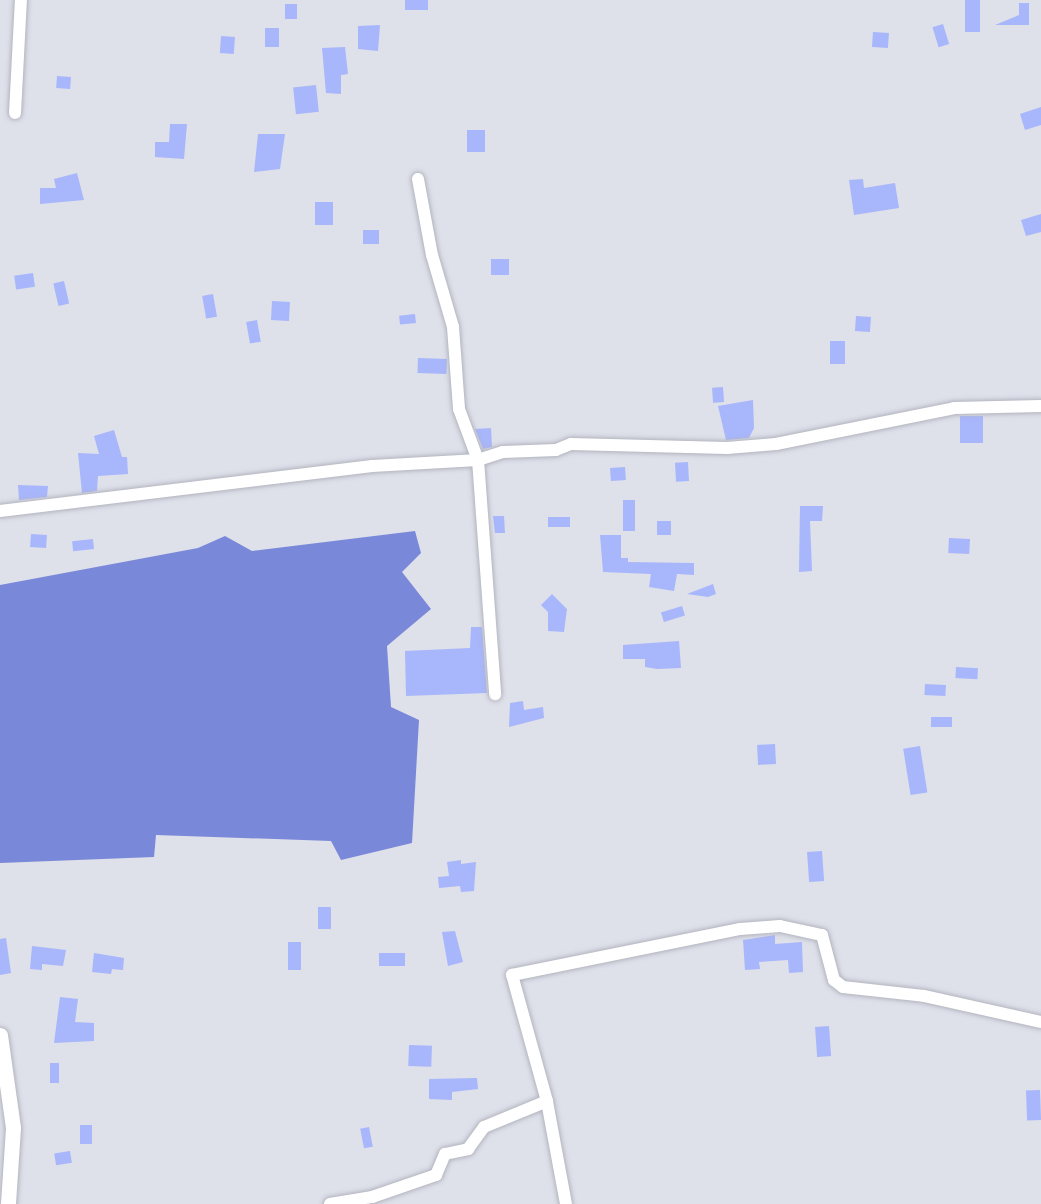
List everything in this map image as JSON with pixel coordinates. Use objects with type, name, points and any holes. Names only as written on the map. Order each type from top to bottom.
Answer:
[{"type":"street","points":[[15,112],[21,0]]},
{"type":"street","points":[[418,179],[432,255],[453,327],[459,409],[478,460],[495,694]]},
{"type":"street","points":[[0,511],[372,466],[478,460],[503,452],[556,450],[571,444],[727,448],[776,444],[954,408],[1041,406]]},
{"type":"street","points":[[566,1204],[547,1101],[512,975],[740,929],[780,926],[822,935],[834,980],[843,987],[924,996],[1041,1022]]},
{"type":"street","points":[[0,1035],[13,1128],[8,1204]]},
{"type":"street","points":[[330,1204],[372,1197],[436,1175],[446,1154],[468,1149],[484,1127],[547,1101]]},
{"type":"water","points":[[415,531],[421,553],[402,572],[431,609],[387,646],[391,707],[419,720],[412,843],[341,860],[331,841],[156,835],[154,857],[0,863],[0,585],[198,548],[225,536],[252,551]]},
{"type":"building","points":[[405,0],[428,0],[428,10],[405,10]]},
{"type":"building","points":[[965,0],[980,0],[980,32],[965,32]]},
{"type":"building","points":[[1019,3],[1029,3],[1029,25],[995,25],[1019,15]]},
{"type":"building","points":[[285,4],[297,4],[297,19],[285,19]]},
{"type":"building","points":[[943,24],[949,44],[939,47],[932,27]]},
{"type":"building","points":[[380,25],[378,51],[358,49],[358,26]]},
{"type":"building","points":[[265,28],[279,28],[279,47],[265,47]]},
{"type":"building","points":[[873,32],[889,33],[888,48],[872,47]]},
{"type":"building","points":[[221,36],[235,37],[234,54],[220,53]]},
{"type":"building","points":[[345,47],[348,74],[341,75],[341,94],[326,93],[322,48]]},
{"type":"building","points":[[57,76],[71,77],[70,89],[56,88]]},
{"type":"building","points":[[316,85],[319,112],[296,114],[293,87]]},
{"type":"building","points":[[1041,107],[1041,125],[1025,130],[1020,114]]},
{"type":"building","points":[[170,124],[187,124],[184,159],[155,157],[155,142],[169,142]]},
{"type":"building","points":[[467,130],[485,130],[485,152],[467,152]]},
{"type":"building","points":[[258,134],[285,134],[280,169],[254,172]]},
{"type":"building","points":[[77,173],[84,200],[40,204],[40,188],[56,188],[54,179]]},
{"type":"building","points":[[863,179],[864,188],[895,183],[899,208],[854,215],[849,180]]},
{"type":"building","points":[[315,202],[333,202],[333,225],[315,225]]},
{"type":"building","points":[[1041,214],[1041,232],[1026,236],[1021,220]]},
{"type":"building","points":[[363,230],[379,230],[379,244],[363,244]]},
{"type":"building","points":[[491,259],[509,259],[509,275],[491,275]]},
{"type":"building","points":[[33,273],[35,287],[16,290],[14,276]]},
{"type":"building","points":[[64,281],[69,303],[58,306],[53,283]]},
{"type":"building","points":[[213,294],[217,317],[206,319],[202,296]]},
{"type":"building","points":[[272,301],[290,302],[289,321],[271,320]]},
{"type":"building","points":[[415,314],[416,323],[400,325],[399,316]]},
{"type":"building","points":[[856,316],[871,317],[870,332],[855,331]]},
{"type":"building","points":[[257,320],[261,342],[250,344],[246,322]]},
{"type":"building","points":[[830,341],[845,341],[845,364],[830,364]]},
{"type":"building","points":[[418,358],[447,359],[446,374],[417,373]]},
{"type":"building","points":[[723,387],[724,402],[713,403],[712,388]]},
{"type":"building","points":[[753,400],[754,428],[749,438],[726,440],[718,406]]},
{"type":"building","points":[[960,416],[983,416],[983,443],[960,443]]},
{"type":"building","points":[[491,428],[492,447],[483,449],[475,429]]},
{"type":"building","points":[[114,430],[122,457],[127,457],[128,474],[98,476],[97,491],[82,493],[78,453],[99,454],[94,436]]},
{"type":"building","points":[[688,462],[689,481],[676,482],[675,463]]},
{"type":"building","points":[[625,467],[626,480],[611,481],[610,468]]},
{"type":"building","points":[[18,485],[48,486],[47,497],[19,500]]},
{"type":"building","points":[[623,500],[635,500],[635,531],[623,531]]},
{"type":"building","points":[[800,506],[823,506],[822,521],[810,521],[812,571],[799,572]]},
{"type":"building","points":[[493,516],[504,516],[505,533],[495,533]]},
{"type":"building","points":[[548,517],[570,517],[570,527],[548,527]]},
{"type":"building","points":[[657,521],[671,521],[671,535],[657,535]]},
{"type":"building","points":[[31,534],[47,535],[46,548],[30,547]]},
{"type":"building","points":[[600,535],[621,535],[621,558],[628,558],[628,562],[694,563],[694,575],[677,574],[674,591],[649,587],[651,574],[603,572]]},
{"type":"building","points":[[949,538],[970,539],[969,554],[948,553]]},
{"type":"building","points":[[93,539],[94,549],[73,551],[72,541]]},
{"type":"building","points":[[713,584],[716,594],[708,597],[687,594]]},
{"type":"building","points":[[552,594],[567,609],[564,632],[548,631],[548,612],[541,605]]},
{"type":"building","points":[[682,606],[685,616],[664,622],[661,612]]},
{"type":"building","points":[[471,627],[482,627],[487,693],[406,696],[405,651],[470,648]]},
{"type":"building","points":[[679,641],[681,668],[657,669],[645,667],[645,659],[623,659],[623,645]]},
{"type":"building","points":[[956,667],[978,668],[977,679],[955,678]]},
{"type":"building","points":[[925,684],[946,685],[945,696],[924,695]]},
{"type":"building","points":[[523,701],[524,710],[543,707],[544,718],[509,727],[510,703]]},
{"type":"building","points":[[931,717],[952,717],[952,727],[931,727]]},
{"type":"building","points":[[775,744],[776,764],[758,765],[757,745]]},
{"type":"building","points":[[920,746],[927,792],[911,795],[903,749]]},
{"type":"building","points":[[822,851],[824,881],[809,882],[807,852]]},
{"type":"building","points":[[461,860],[461,864],[476,862],[474,891],[461,892],[460,886],[439,888],[438,877],[449,876],[447,862]]},
{"type":"building","points":[[318,907],[331,907],[331,929],[318,929]]},
{"type":"building","points":[[455,931],[463,962],[448,966],[442,932]]},
{"type":"building","points":[[775,935],[775,944],[802,942],[803,972],[789,973],[788,960],[759,962],[760,969],[745,970],[743,940]]},
{"type":"building","points":[[6,938],[11,973],[0,975],[0,939]]},
{"type":"building","points":[[288,942],[301,942],[301,970],[288,970]]},
{"type":"building","points":[[32,946],[66,950],[63,966],[42,964],[42,970],[30,969]]},
{"type":"building","points":[[94,953],[124,958],[123,970],[112,969],[111,974],[92,972]]},
{"type":"building","points":[[379,953],[405,953],[405,966],[379,966]]},
{"type":"building","points":[[60,997],[78,999],[75,1022],[94,1023],[94,1041],[54,1043]]},
{"type":"building","points":[[829,1026],[831,1056],[817,1057],[815,1027]]},
{"type":"building","points":[[409,1045],[432,1046],[431,1067],[408,1066]]},
{"type":"building","points":[[50,1063],[59,1063],[59,1083],[50,1083]]},
{"type":"building","points":[[477,1078],[478,1089],[452,1092],[452,1100],[429,1099],[429,1079]]},
{"type":"building","points":[[1026,1090],[1040,1090],[1041,1120],[1027,1120]]},
{"type":"building","points":[[80,1125],[92,1125],[92,1144],[80,1144]]},
{"type":"building","points":[[369,1127],[373,1147],[364,1148],[360,1129]]},
{"type":"building","points":[[70,1151],[72,1163],[56,1165],[54,1154]]}]
